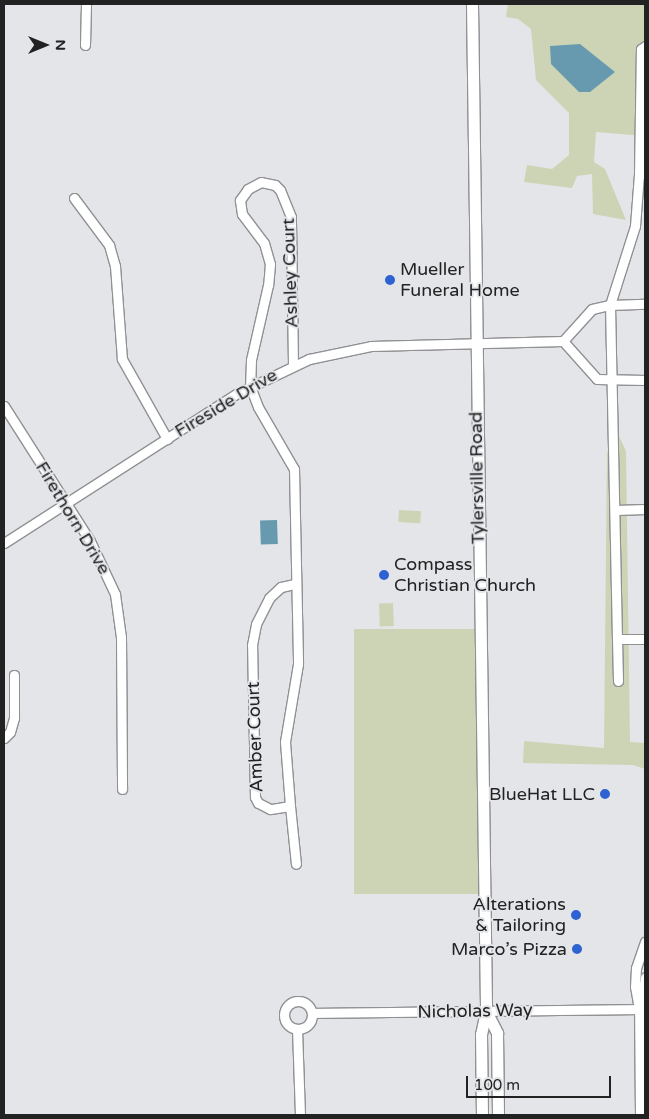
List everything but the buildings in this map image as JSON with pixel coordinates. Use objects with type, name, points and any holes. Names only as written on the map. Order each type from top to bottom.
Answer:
[{"type":"main road","name":"Tylersville Road","points":[[472,4],[486,1012],[481,1034],[482,1115]]},
{"type":"main road","name":"Tylersville Road","points":[[486,1012],[497,1033],[498,1115]]},
{"type":"street","points":[[85,45],[86,4]]},
{"type":"street","points":[[618,681],[616,510],[610,305],[636,226],[642,174],[641,49],[645,46]]},
{"type":"street","name":"Ashley Court","points":[[250,386],[251,360],[270,264],[264,243],[242,214],[240,200],[248,188],[261,182],[268,182],[280,190],[291,216],[293,365]]},
{"type":"street","points":[[74,198],[109,245],[115,266],[117,331],[122,360],[167,439]]},
{"type":"street","points":[[645,304],[610,305],[592,309],[563,341],[588,372],[597,379],[613,382],[645,380]]},
{"type":"street","name":"Fireside Drive","points":[[4,544],[250,386],[293,365],[343,350],[371,346],[563,341]]},
{"type":"street","name":"Amber Court","points":[[250,386],[258,407],[294,469],[294,584],[298,664],[285,742],[290,806],[263,808],[255,797],[252,645],[256,624],[269,598],[281,588],[294,584]]},
{"type":"street","name":"Firethorn Drive","points":[[4,406],[101,560],[115,594],[120,637],[122,788]]},
{"type":"street","points":[[616,510],[645,509]]},
{"type":"street","points":[[617,639],[645,639]]},
{"type":"street","points":[[4,738],[10,732],[14,718],[14,675]]},
{"type":"street","points":[[290,806],[296,864]]},
{"type":"street","points":[[639,1009],[634,987],[636,968],[645,942]]},
{"type":"street","points":[[640,1115],[639,1009],[645,977]]},
{"type":"street","points":[[296,1000],[305,1002],[312,1013],[306,1026],[297,1029],[286,1022],[284,1013],[288,1005],[296,1000]]},
{"type":"street","name":"Nicholas Way","points":[[312,1013],[639,1009]]},
{"type":"street","points":[[297,1029],[300,1115]]},
{"type":"green space","points":[[508,4],[645,4],[645,136],[596,132],[594,162],[605,169],[626,220],[593,214],[592,174],[577,176],[572,188],[524,182],[527,165],[552,169],[569,155],[569,113],[536,80],[531,29],[518,19],[506,17]]},
{"type":"green space","points":[[618,434],[626,451],[630,742],[645,743],[645,769],[633,765],[523,763],[524,741],[604,748],[607,452]]},
{"type":"green space","points":[[399,510],[421,511],[420,523],[398,522]]},
{"type":"green space","points":[[379,603],[393,603],[394,626],[380,626]]},
{"type":"green space","points":[[354,629],[479,629],[479,894],[354,894]]},
{"type":"water","points":[[580,44],[615,72],[590,92],[579,92],[551,64],[550,46]]},
{"type":"water","points":[[277,520],[278,544],[261,545],[260,521]]},
{"type":"place","name":"Mueller Funeral Home","points":[[390,280]]},
{"type":"place","name":"Compass Christian Church","points":[[384,575]]},
{"type":"place","name":"BlueHat LLC","points":[[605,794]]},
{"type":"place","name":"Alterations & Tailoring","points":[[576,915]]},
{"type":"place","name":"Marco’s Pizza","points":[[577,949]]}]
